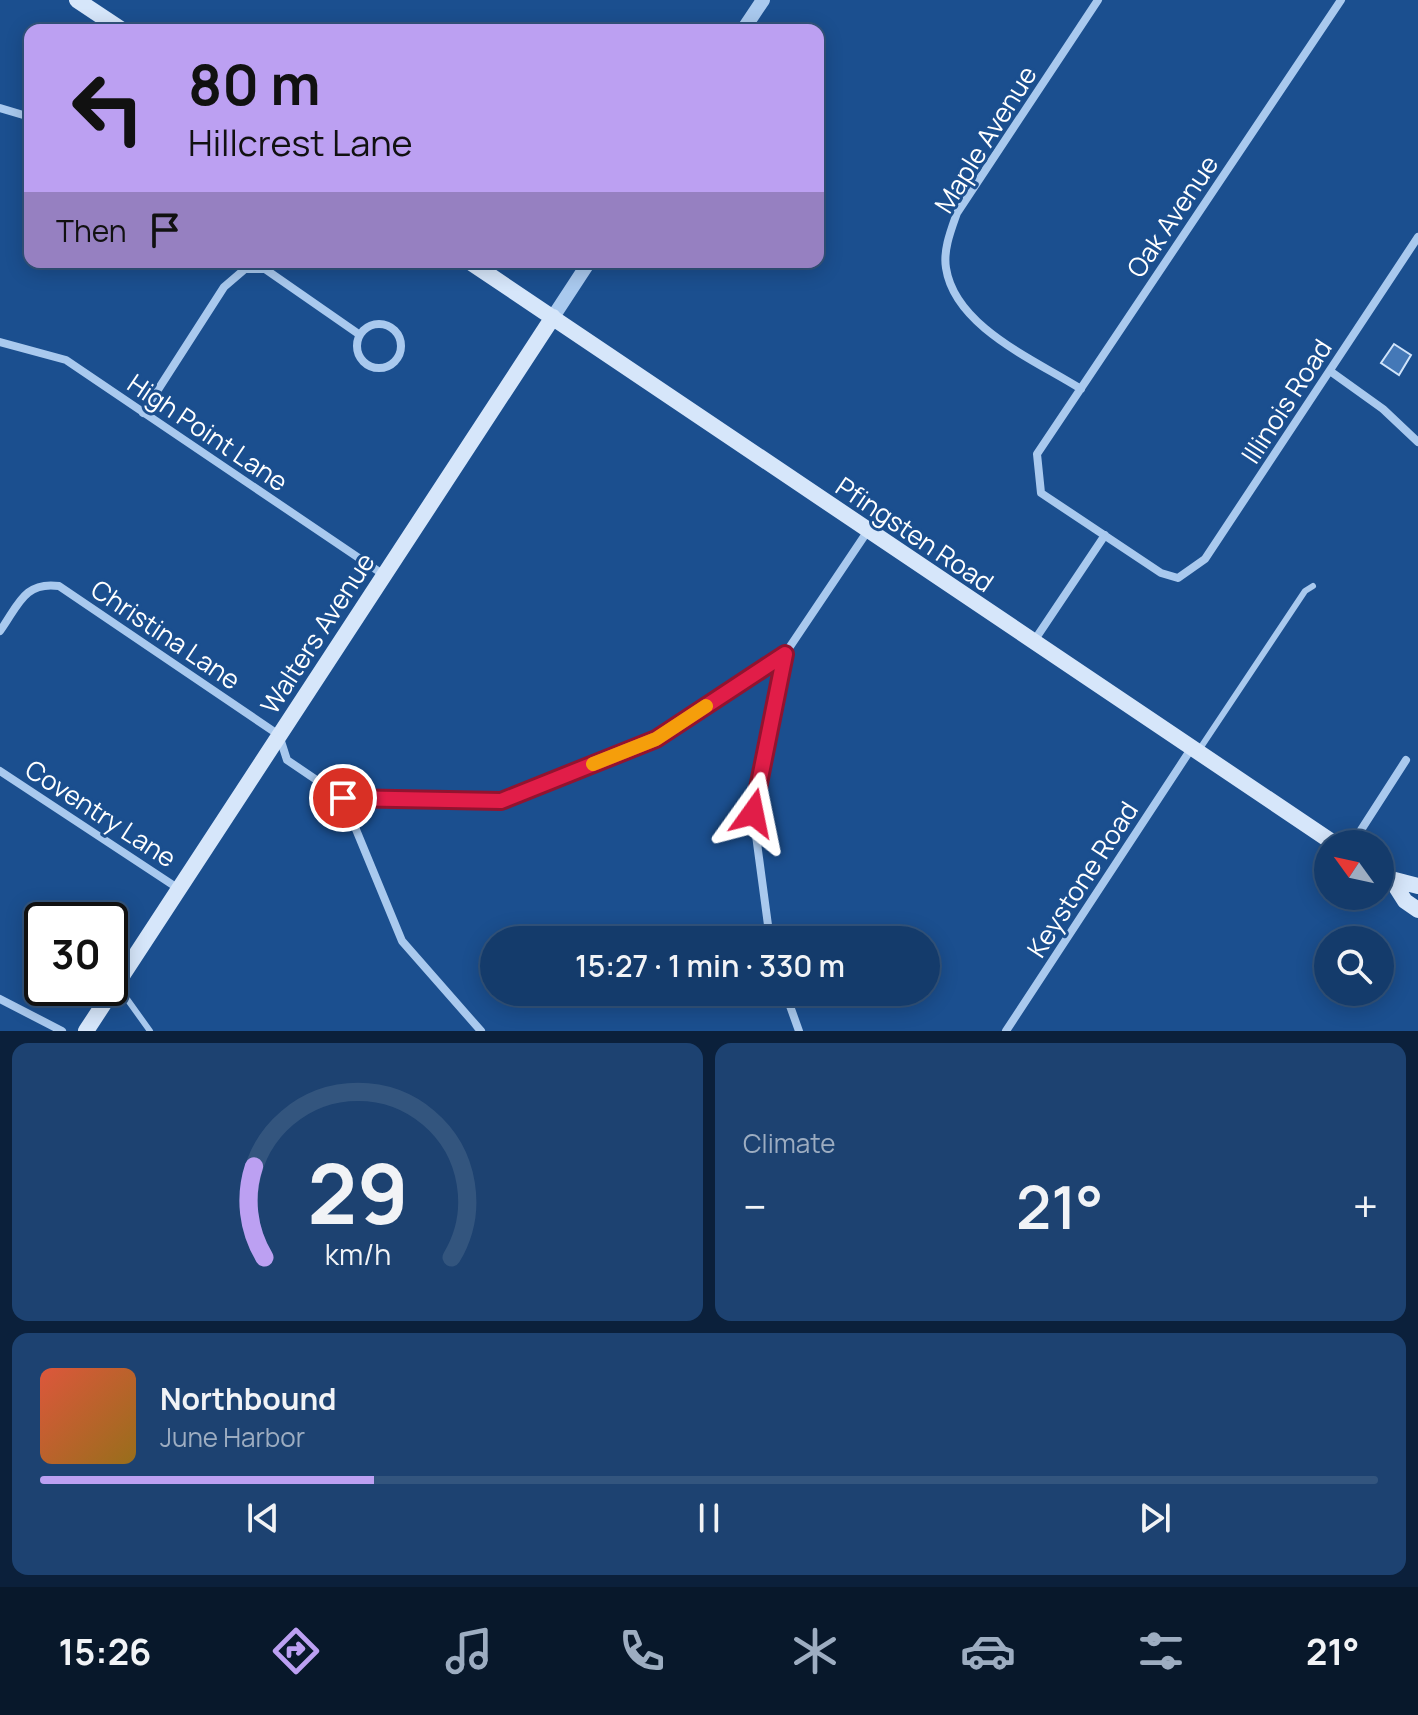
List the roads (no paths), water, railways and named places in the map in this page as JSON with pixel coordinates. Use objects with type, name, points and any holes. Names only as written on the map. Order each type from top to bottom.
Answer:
[{"type":"main road","points":[[77,0],[113,24]]},
{"type":"main road","name":"Pfingsten Road","points":[[479,268],[1314,830]]},
{"type":"main road","name":"Walters Avenue","points":[[128,967],[553,317]]},
{"type":"main road","points":[[1394,878],[1418,886]]},
{"type":"main road","points":[[1394,887],[1405,901],[1418,910]]},
{"type":"main road","name":"Walters Avenue","points":[[86,1031],[102,1006]]},
{"type":"street","points":[[747,24],[763,0]]},
{"type":"street","name":"Maple Avenue","points":[[1081,389],[973,321],[954,293],[945,267],[947,241],[957,213],[1098,0]]},
{"type":"street","name":"Oak Avenue","points":[[1105,535],[1041,493],[1037,454],[1341,0]]},
{"type":"street","points":[[0,108],[24,115]]},
{"type":"street","name":"Illinois Road","points":[[1105,535],[1161,573],[1178,578],[1205,559],[1418,237]]},
{"type":"street","name":"Walters Avenue","points":[[553,317],[585,268]]},
{"type":"street","points":[[143,413],[224,287],[245,269],[265,269],[360,335]]},
{"type":"street","points":[[376,324],[390,327],[401,344],[397,358],[385,367],[371,367],[364,363],[357,350],[360,335],[376,324]]},
{"type":"street","name":"High Point Lane","points":[[0,342],[66,360],[384,575]]},
{"type":"street","points":[[1330,371],[1383,409],[1418,442]]},
{"type":"street","points":[[768,926],[753,813],[785,654],[867,532]]},
{"type":"street","points":[[1033,642],[1105,535]]},
{"type":"street","name":"Christina Lane","points":[[0,631],[28,591],[41,583],[59,586],[279,735],[287,760],[343,798]]},
{"type":"street","points":[[481,1031],[402,941],[343,798],[501,801],[656,739],[785,654]]},
{"type":"street","name":"Keystone Road","points":[[1006,1031],[1194,751]]},
{"type":"street","points":[[1361,830],[1406,760]]},
{"type":"street","name":"Coventry Lane","points":[[0,771],[179,889]]},
{"type":"street","points":[[0,999],[62,1031]]},
{"type":"street","points":[[790,1006],[799,1031]]},
{"type":"lane","points":[[1194,751],[1305,591],[1313,586]]},
{"type":"lane","points":[[128,997],[150,1031]]}]
